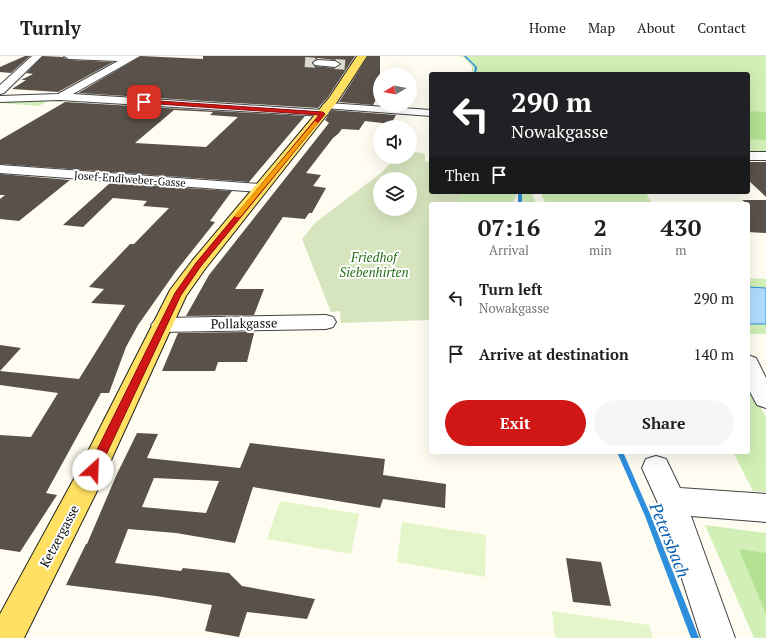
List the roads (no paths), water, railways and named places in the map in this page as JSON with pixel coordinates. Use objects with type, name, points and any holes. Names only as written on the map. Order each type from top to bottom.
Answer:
[{"type":"main road","name":"Ketzergasse","points":[[6,638],[86,484],[177,295],[198,265],[326,110],[352,65],[362,56]]},
{"type":"street","points":[[69,56],[132,57]]},
{"type":"street","points":[[60,97],[132,57]]},
{"type":"street","points":[[0,91],[29,64],[39,60]]},
{"type":"street","points":[[318,63],[335,64]]},
{"type":"street","points":[[0,79],[12,80]]},
{"type":"street","points":[[0,99],[60,97],[326,110],[429,113]]},
{"type":"street","points":[[750,156],[766,156]]},
{"type":"street","name":"Josef-Endlweber-Gasse","points":[[0,169],[261,188]]},
{"type":"street","name":"Pollakgasse","points":[[162,325],[326,322]]},
{"type":"street","points":[[750,370],[766,398]]},
{"type":"street","points":[[656,468],[671,501],[718,638]]},
{"type":"street","points":[[671,501],[766,508]]},
{"type":"water","points":[[750,287],[766,288],[766,324],[750,324]]},
{"type":"waterway","name":"Petersbach","points":[[465,56],[476,67],[475,72]]},
{"type":"waterway","name":"Petersbach","points":[[520,194],[520,202]]},
{"type":"waterway","name":"Petersbach","points":[[621,454],[648,516],[695,638]]},
{"type":"tunnel","points":[[305,62],[318,63]]},
{"type":"tunnel","points":[[335,64],[347,65]]},
{"type":"park label","name":"Friedhof Siebenhirten","points":[[374,264]]}]
